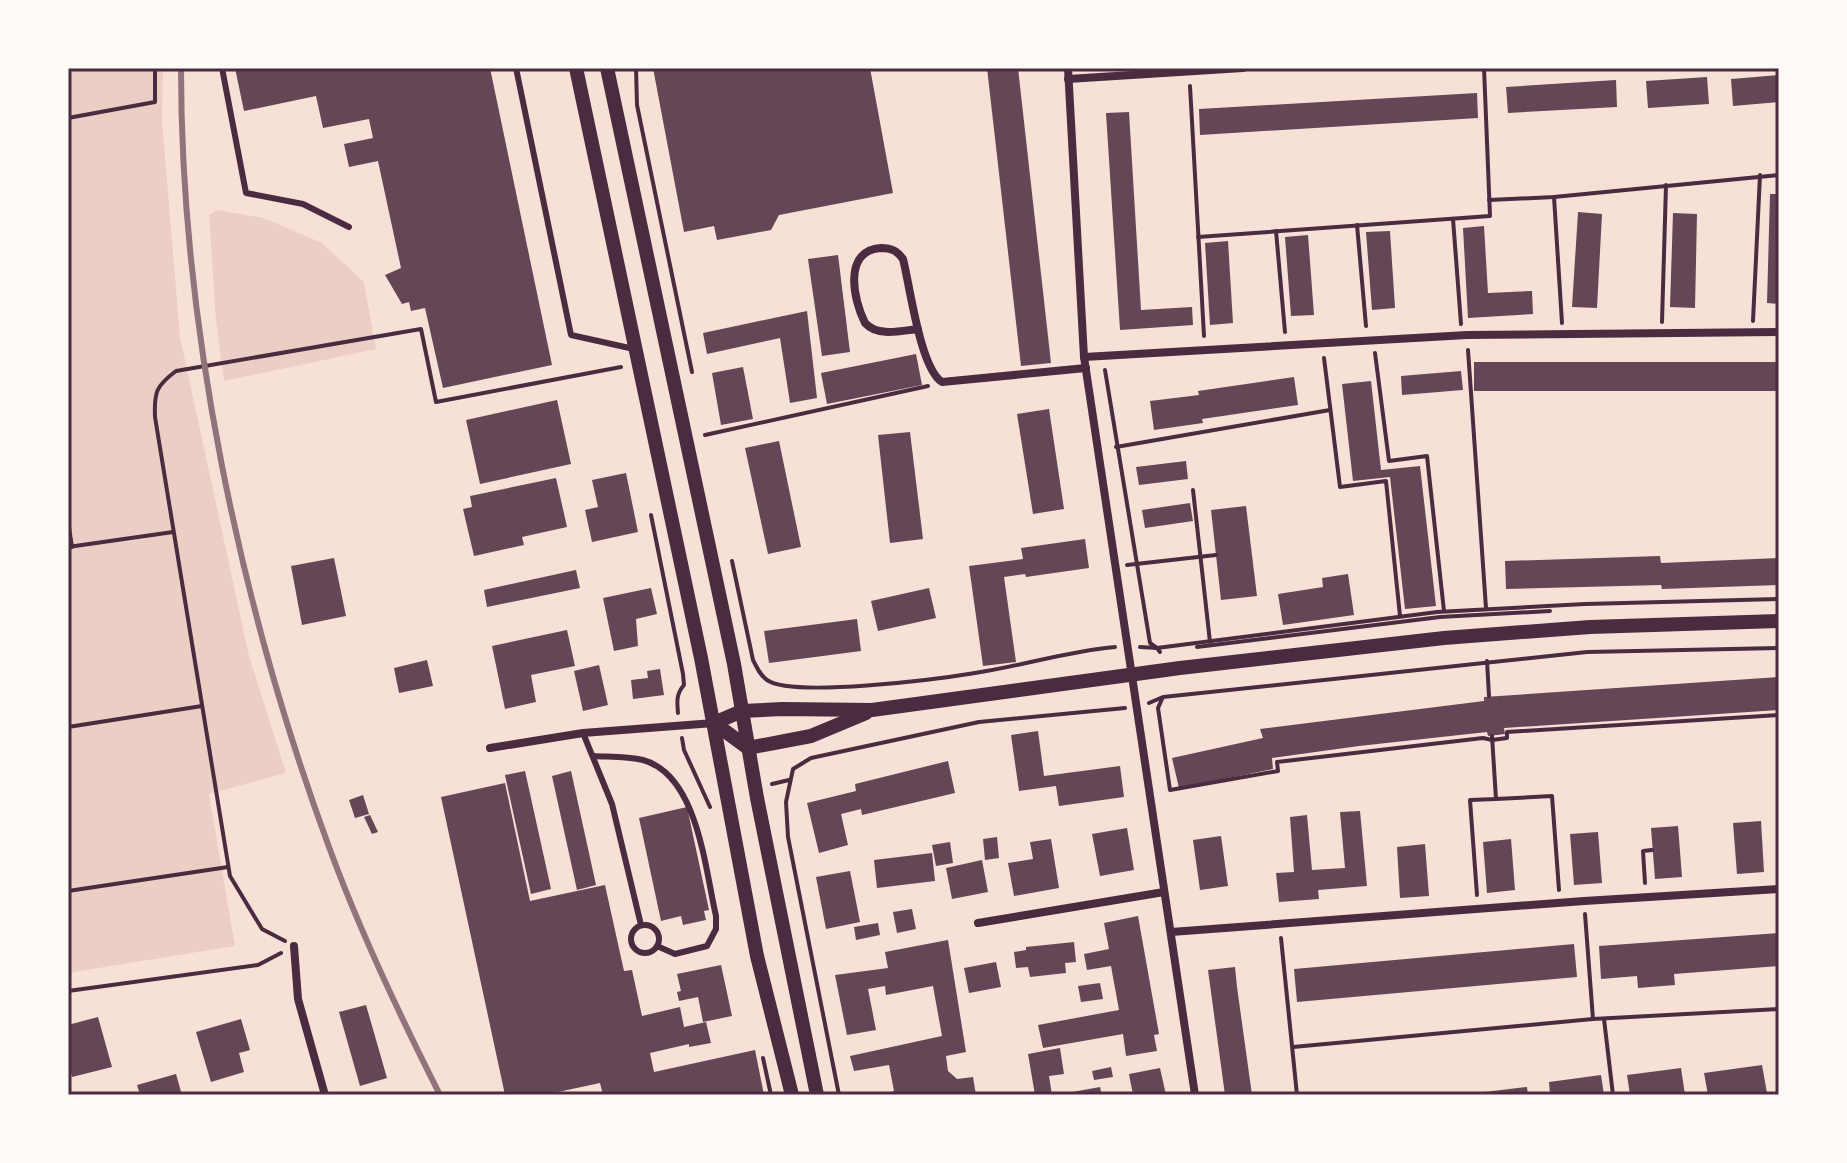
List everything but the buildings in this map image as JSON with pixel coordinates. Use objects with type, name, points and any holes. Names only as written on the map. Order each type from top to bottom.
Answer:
[{"type":"street","points":[[576,68],[714,723],[726,804],[757,956],[792,1095]]},
{"type":"street","points":[[607,68],[734,664],[817,1095]]},
{"type":"street","points":[[1068,68],[1084,357],[1195,1095]]},
{"type":"street","points":[[1068,79],[1243,68]]},
{"type":"street","points":[[918,329],[887,332],[869,328],[865,323],[854,274],[855,263],[862,254],[872,249],[886,248],[896,250],[903,259],[918,329],[933,377],[942,382],[1086,368]]},
{"type":"street","points":[[1084,357],[1464,335],[1779,332]]},
{"type":"street","points":[[490,748],[583,733],[714,723],[742,711],[872,710],[1133,674],[1459,636],[1590,627],[1779,621]]},
{"type":"street","points":[[714,723],[748,748],[811,736],[872,710]]},
{"type":"street","points":[[1171,932],[1779,889]]},
{"type":"street","points":[[978,923],[1164,892]]},
{"type":"street","points":[[294,946],[298,999],[325,1095]]},
{"type":"lane","points":[[222,68],[246,193],[303,204],[349,227]]},
{"type":"lane","points":[[516,68],[571,335],[637,350]]},
{"type":"lane","points":[[583,733],[612,804],[641,925]]},
{"type":"lane","points":[[593,756],[641,759],[659,767],[677,784],[690,804],[716,916],[716,929],[707,946],[675,954],[657,946]]},
{"type":"lane","points":[[641,925],[654,928],[659,935],[657,946],[645,953],[634,948],[631,939],[632,933],[641,925]]},
{"type":"path","points":[[68,118],[155,102],[155,68]]},
{"type":"path","points":[[636,68],[637,105],[692,375]]},
{"type":"path","points":[[1198,237],[1490,216],[1484,68]]},
{"type":"path","points":[[1189,71],[1205,350]]},
{"type":"path","points":[[1752,332],[1760,175]]},
{"type":"path","points":[[1489,200],[1554,197],[1779,175]]},
{"type":"path","points":[[1661,332],[1666,185]]},
{"type":"path","points":[[1554,197],[1563,333]]},
{"type":"path","points":[[1453,219],[1487,612]]},
{"type":"path","points":[[1357,225],[1370,340],[1389,461],[1427,456],[1445,614]]},
{"type":"path","points":[[1276,231],[1286,345]]},
{"type":"path","points":[[294,946],[262,929],[230,876],[154,398],[160,383],[176,371],[421,329],[436,402],[621,367]]},
{"type":"path","points":[[1322,343],[1340,487],[1386,481],[1401,619]]},
{"type":"path","points":[[1103,356],[1150,643],[1158,650]]},
{"type":"path","points":[[705,435],[942,382]]},
{"type":"path","points":[[1098,450],[1330,410]]},
{"type":"path","points":[[1193,490],[1210,643]]},
{"type":"path","points":[[68,521],[70,547],[174,532]]},
{"type":"path","points":[[731,555],[758,671],[768,681],[811,690],[975,674],[1106,648],[1129,646],[1158,650],[1445,614],[1779,599]]},
{"type":"path","points":[[1117,566],[1216,555]]},
{"type":"path","points":[[839,1095],[788,837],[786,802],[793,769],[811,758],[979,722],[1084,710],[1138,708],[1163,697],[1587,652],[1779,648]]},
{"type":"path","points":[[1487,661],[1489,696]]},
{"type":"path","points":[[1163,697],[1158,708],[1170,790],[1278,771],[1277,762],[1483,738],[1507,738],[1507,732],[1779,715]]},
{"type":"path","points":[[68,727],[202,706]]},
{"type":"path","points":[[1492,738],[1496,799]]},
{"type":"path","points":[[1478,897],[1470,800],[1552,796],[1559,892]]},
{"type":"path","points":[[1645,885],[1643,851],[1652,850]]},
{"type":"path","points":[[68,891],[229,867]]},
{"type":"path","points":[[1584,901],[1593,1019]]},
{"type":"path","points":[[1280,924],[1297,1095]]},
{"type":"path","points":[[68,991],[258,965],[294,946]]},
{"type":"path","points":[[1293,1047],[1593,1019],[1779,1009]]},
{"type":"path","points":[[1604,1019],[1613,1095]]},
{"type":"shaded area","points":[[68,68],[163,68],[162,121],[180,337],[249,656],[286,773],[209,794],[235,946],[68,973]]},
{"type":"shaded area","points":[[217,210],[264,218],[322,243],[364,282],[376,349],[224,381],[216,320],[209,215]]},
{"type":"railway","points":[[181,68],[184,166],[204,364],[243,563],[268,660],[329,847],[381,972],[440,1095]]}]
